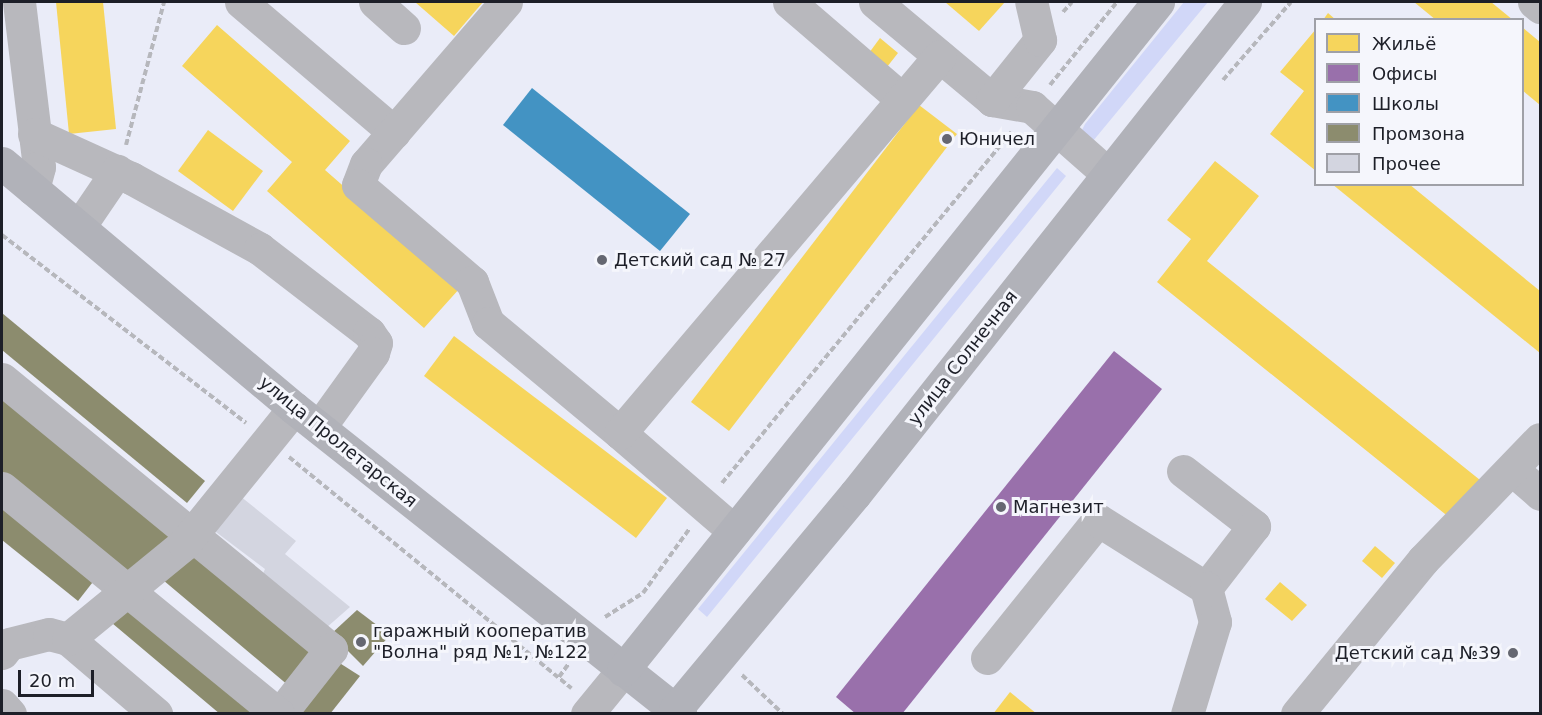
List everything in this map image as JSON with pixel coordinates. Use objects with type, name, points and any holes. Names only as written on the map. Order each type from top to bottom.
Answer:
[{"type":"main road","points":[[623,670],[1158,2]]},
{"type":"main road","name":"улица Солнечная","points":[[677,712],[855,494],[1245,2]]},
{"type":"main road","name":"улица Пролетарская","points":[[2,163],[306,418],[677,712]]},
{"type":"street","points":[[19,2],[39,167],[33,189]]},
{"type":"street","points":[[241,2],[394,132]]},
{"type":"street","points":[[375,2],[404,28]]},
{"type":"street","points":[[507,2],[358,175],[358,185],[472,282],[488,323],[620,433],[714,489],[734,531]]},
{"type":"street","points":[[789,2],[903,100]]},
{"type":"street","points":[[875,2],[992,100],[1032,107],[1055,130],[1108,174]]},
{"type":"street","points":[[992,100],[1040,40],[1031,2]]},
{"type":"street","points":[[1534,2],[1540,7]]},
{"type":"street","points":[[620,433],[940,56]]},
{"type":"street","points":[[34,134],[117,171],[260,249],[369,333],[376,343],[373,353],[306,418],[268,440],[193,532],[68,639]]},
{"type":"street","points":[[79,227],[117,171]]},
{"type":"street","points":[[2,379],[193,532],[331,649],[279,714],[128,588],[2,488]]},
{"type":"street","points":[[1297,714],[1423,560],[1514,471],[1540,439]]},
{"type":"street","points":[[1183,471],[1254,526],[1206,588]]},
{"type":"street","points":[[1514,471],[1540,494]]},
{"type":"street","points":[[987,658],[1098,520],[1206,588],[1215,622],[1187,714]]},
{"type":"street","points":[[2,653],[9,644],[49,634],[68,639],[156,714]]},
{"type":"street","points":[[589,710],[623,670]]},
{"type":"street","points":[[2,705],[10,714]]},
{"type":"path","points":[[117,171],[137,113],[146,55],[164,2]]},
{"type":"path","points":[[595,610],[604,618],[643,593],[714,489],[1117,2]]},
{"type":"path","points":[[2,235],[268,440],[589,710]]},
{"type":"shaded area","points":[[1184,2],[1208,2],[1093,141],[1081,132],[1085,124]]},
{"type":"shaded area","points":[[1057,168],[1066,176],[707,617],[698,609]]},
{"type":"building: Жильё","points":[[56,2],[103,2],[116,129],[69,134]]},
{"type":"building: Жильё","points":[[415,2],[483,2],[454,36]]},
{"type":"building: Жильё","points":[[945,2],[1005,2],[979,31]]},
{"type":"building: Жильё","points":[[1414,2],[1491,2],[1511,18],[1434,18]]},
{"type":"building: Жильё","points":[[1328,13],[1334,18],[1324,18]]},
{"type":"building: Жильё","points":[[217,25],[350,141],[325,170],[460,288],[424,328],[267,191],[292,162],[182,66]]},
{"type":"building: Жильё","points":[[1524,29],[1540,42],[1540,105],[1524,92]]},
{"type":"building: Жильё","points":[[1314,31],[1314,169],[1270,134],[1304,91],[1280,72]]},
{"type":"building: Жильё","points":[[880,38],[898,53],[887,67],[869,53]]},
{"type":"building: Жильё","points":[[919,105],[957,134],[729,431],[691,402]]},
{"type":"building: Жильё","points":[[208,130],[263,171],[233,211],[178,171]]},
{"type":"building: Жильё","points":[[1215,161],[1259,196],[1207,261],[1480,480],[1450,518],[1157,282],[1191,239],[1167,220]]},
{"type":"building: Жильё","points":[[1334,186],[1411,186],[1540,291],[1540,353]]},
{"type":"building: Жильё","points":[[454,336],[667,498],[636,538],[424,376]]},
{"type":"building: Жильё","points":[[1375,546],[1395,563],[1382,578],[1362,561]]},
{"type":"building: Жильё","points":[[1280,582],[1307,605],[1292,621],[1265,599]]},
{"type":"building: Жильё","points":[[1010,692],[1037,714],[993,714]]},
{"type":"building: Офисы","points":[[1114,351],[1162,389],[902,714],[856,714],[836,697]]},
{"type":"building: Школы","points":[[532,88],[690,214],[660,251],[503,125]]},
{"type":"building: Промзона","points":[[2,313],[205,481],[187,503],[2,350]]},
{"type":"building: Промзона","points":[[2,391],[176,539],[130,578],[2,475]]},
{"type":"building: Промзона","points":[[2,502],[96,578],[78,601],[2,540]]},
{"type":"building: Промзона","points":[[193,545],[319,651],[289,686],[163,580]]},
{"type":"building: Промзона","points":[[124,596],[265,714],[220,714],[106,618]]},
{"type":"building: Промзона","name":"гаражный кооператив \"Волна\" ряд №1, №122","points":[[357,610],[390,635],[363,666],[331,634]]},
{"type":"building: Промзона","points":[[338,662],[360,676],[330,714],[298,714]]},
{"type":"building: Прочее","points":[[240,496],[296,541],[285,554],[350,607],[326,628],[261,578],[265,569],[212,529]]},
{"type":"place","name":"Юничел","points":[[947,139]]},
{"type":"place","name":"Детский сад № 27","points":[[602,260]]},
{"type":"place","name":"Магнезит","points":[[1001,507]]},
{"type":"place","name":"гаражный кооператив \"Волна\" ряд №1, №122","points":[[361,642]]},
{"type":"place","name":"Детский сад №39","points":[[1513,653]]}]
